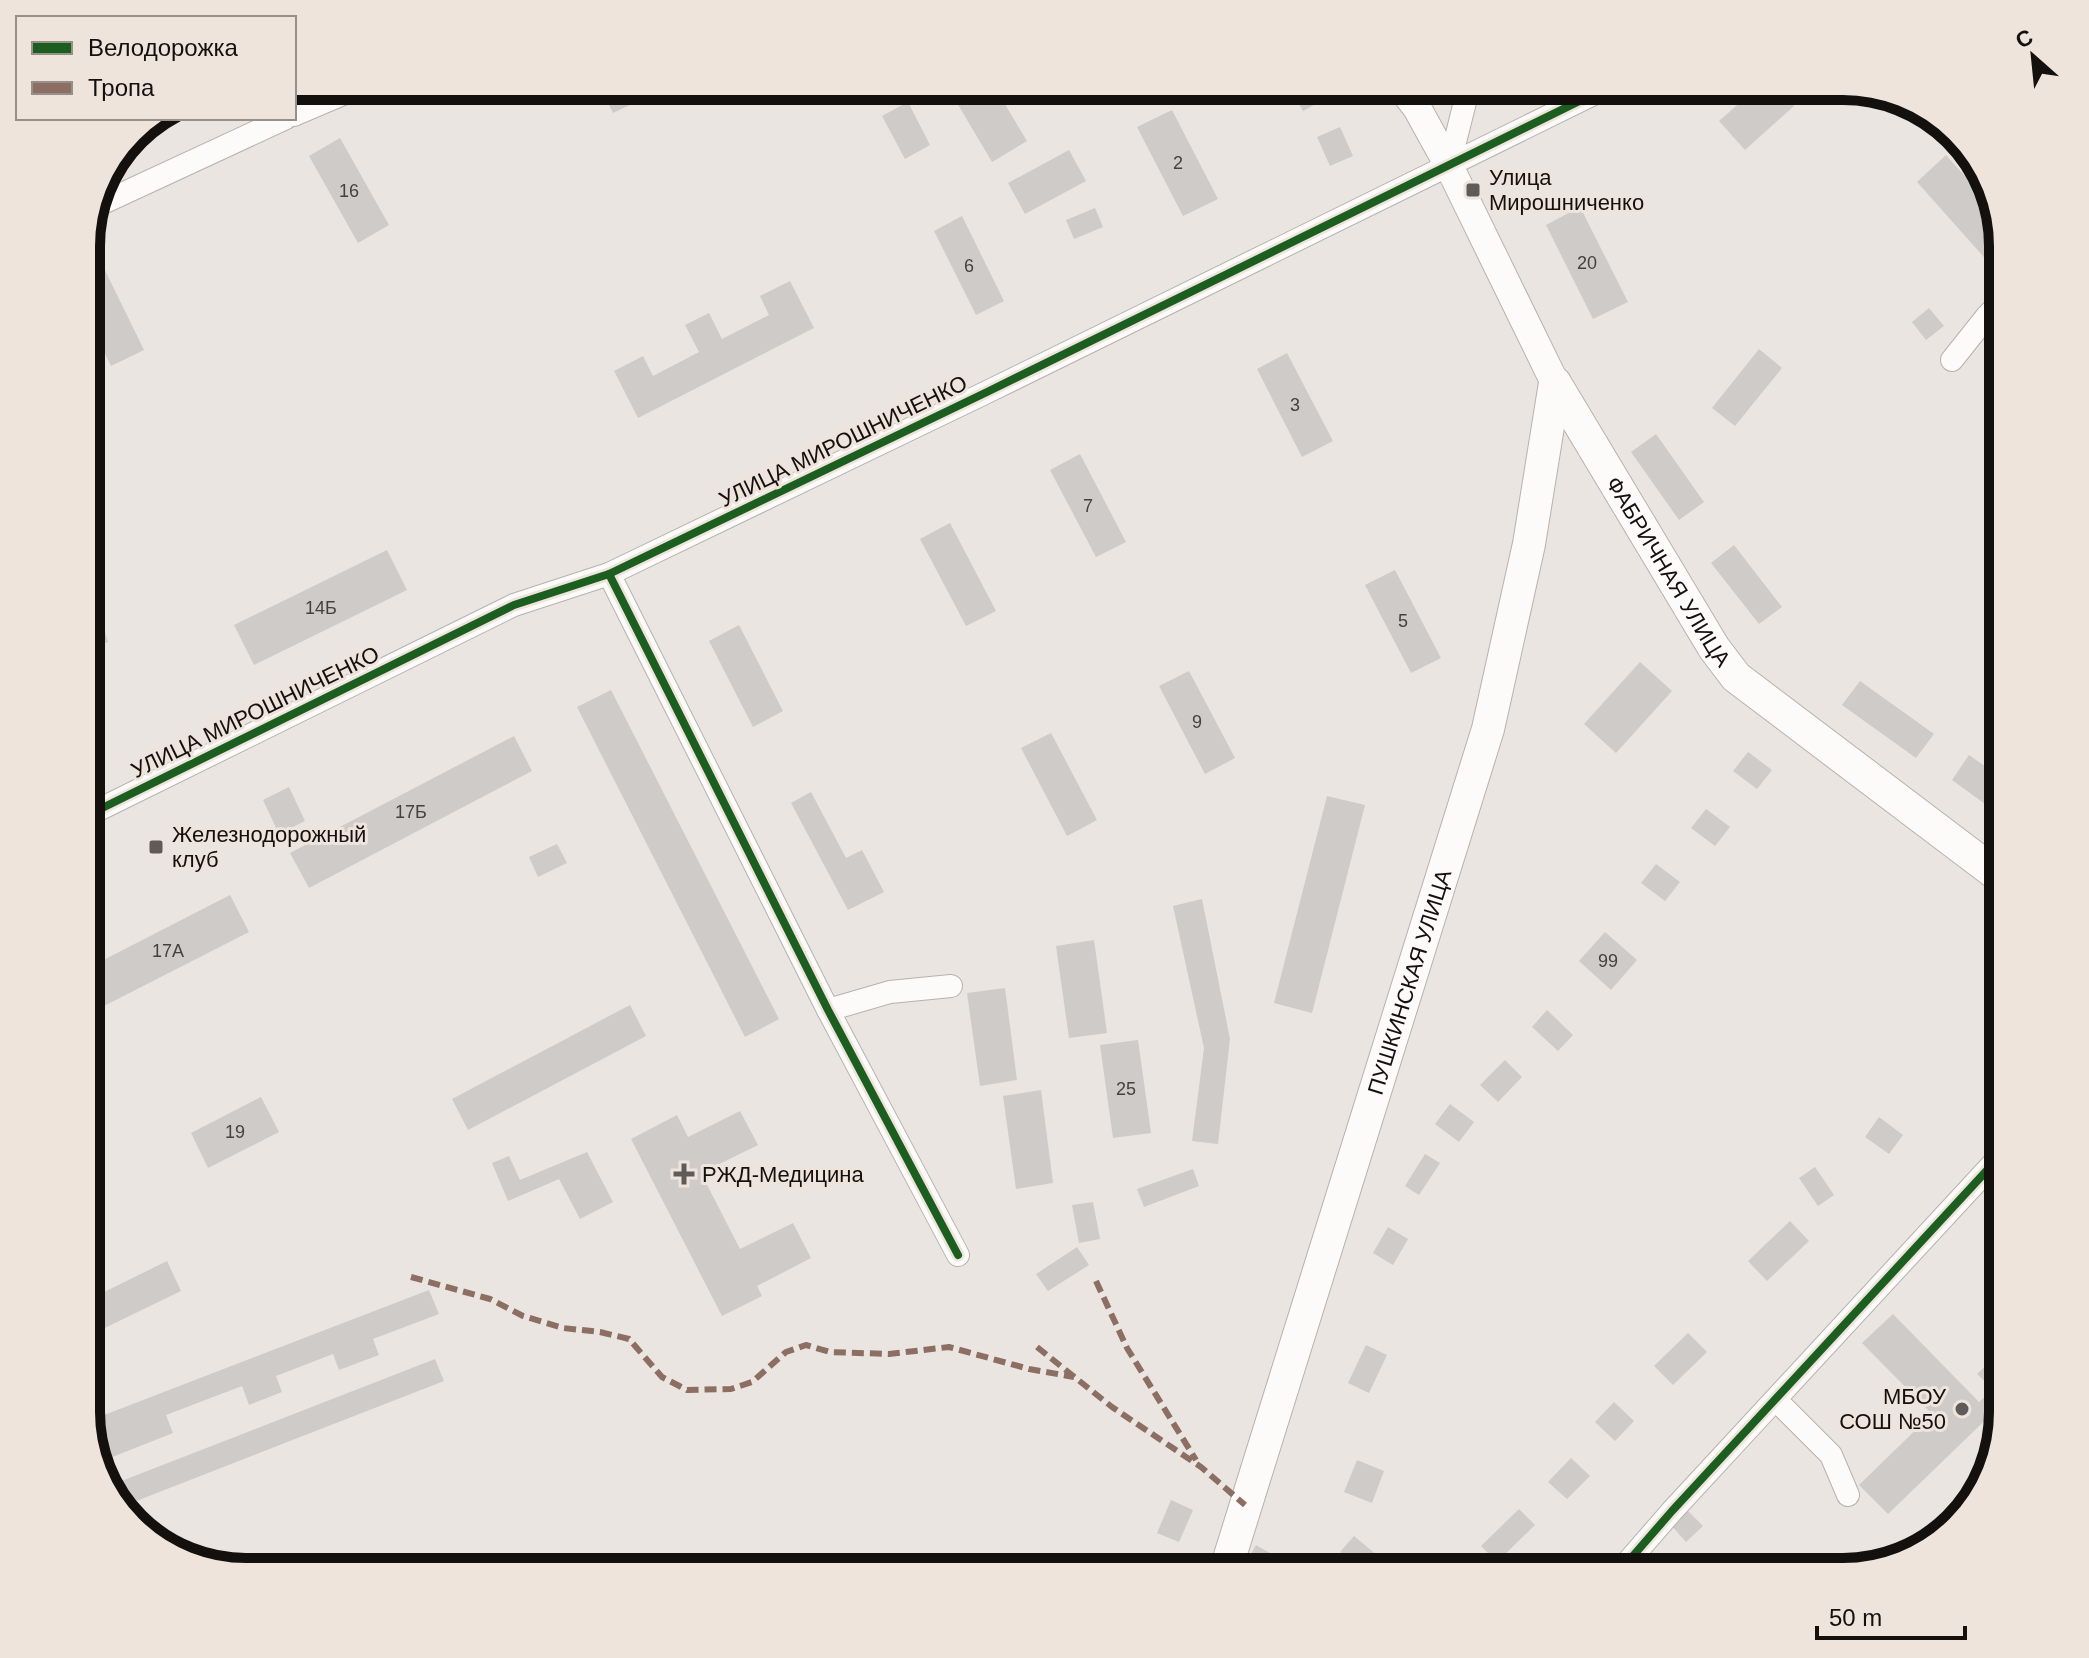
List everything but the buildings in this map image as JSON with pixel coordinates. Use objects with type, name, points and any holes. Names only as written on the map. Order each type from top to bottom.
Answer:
[{"type":"main road","name":"ФАБРИЧНАЯ УЛИЦА","points":[[1555,383],[1714,648],[1736,677],[1989,868]]},
{"type":"main road","name":"ПУШКИНСКАЯ УЛИЦА","points":[[1229,1558],[1488,729],[1529,544],[1555,383]]},
{"type":"street","points":[[296,114],[329,100]]},
{"type":"street","name":"ФАБРИЧНАЯ УЛИЦА","points":[[1411,100],[1449,166],[1555,383]]},
{"type":"street","points":[[1449,166],[1466,100]]},
{"type":"street","name":"УЛИЦА МИРОШНИЧЕНКО","points":[[100,809],[514,605],[609,574],[1582,100]]},
{"type":"street","points":[[107,201],[282,120]]},
{"type":"street","points":[[1952,360],[1989,314]]},
{"type":"street","points":[[609,574],[828,1010],[958,1255]]},
{"type":"street","points":[[828,1010],[890,992],[951,986]]},
{"type":"street","points":[[1632,1558],[1989,1168]]},
{"type":"street","points":[[1776,1400],[1831,1455],[1848,1495]]},
{"type":"marked path","points":[[411,1277],[490,1299],[523,1316],[563,1328],[629,1339],[662,1377],[687,1390],[731,1389],[752,1382],[786,1352],[806,1345],[830,1352],[889,1354],[949,1347],[1029,1369],[1074,1377]]},
{"type":"marked path","points":[[1096,1281],[1127,1348],[1196,1460]]},
{"type":"marked path","points":[[1037,1347],[1112,1407],[1201,1467],[1245,1505]]},
{"type":"cycle path","points":[[100,809],[514,605],[609,574],[1581,100]]},
{"type":"cycle path","points":[[609,574],[828,1010],[958,1255]]},
{"type":"cycle path","points":[[1631,1558],[1989,1168]]},
{"type":"place","name":"Улица Мирошниченко","points":[[1473,190]]},
{"type":"place","name":"Железнодорожный клуб","points":[[156,847]]},
{"type":"place","name":"РЖД-Медицина","points":[[684,1174]]},
{"type":"place","name":"МБОУ СОШ №50","points":[[1962,1409]]}]
